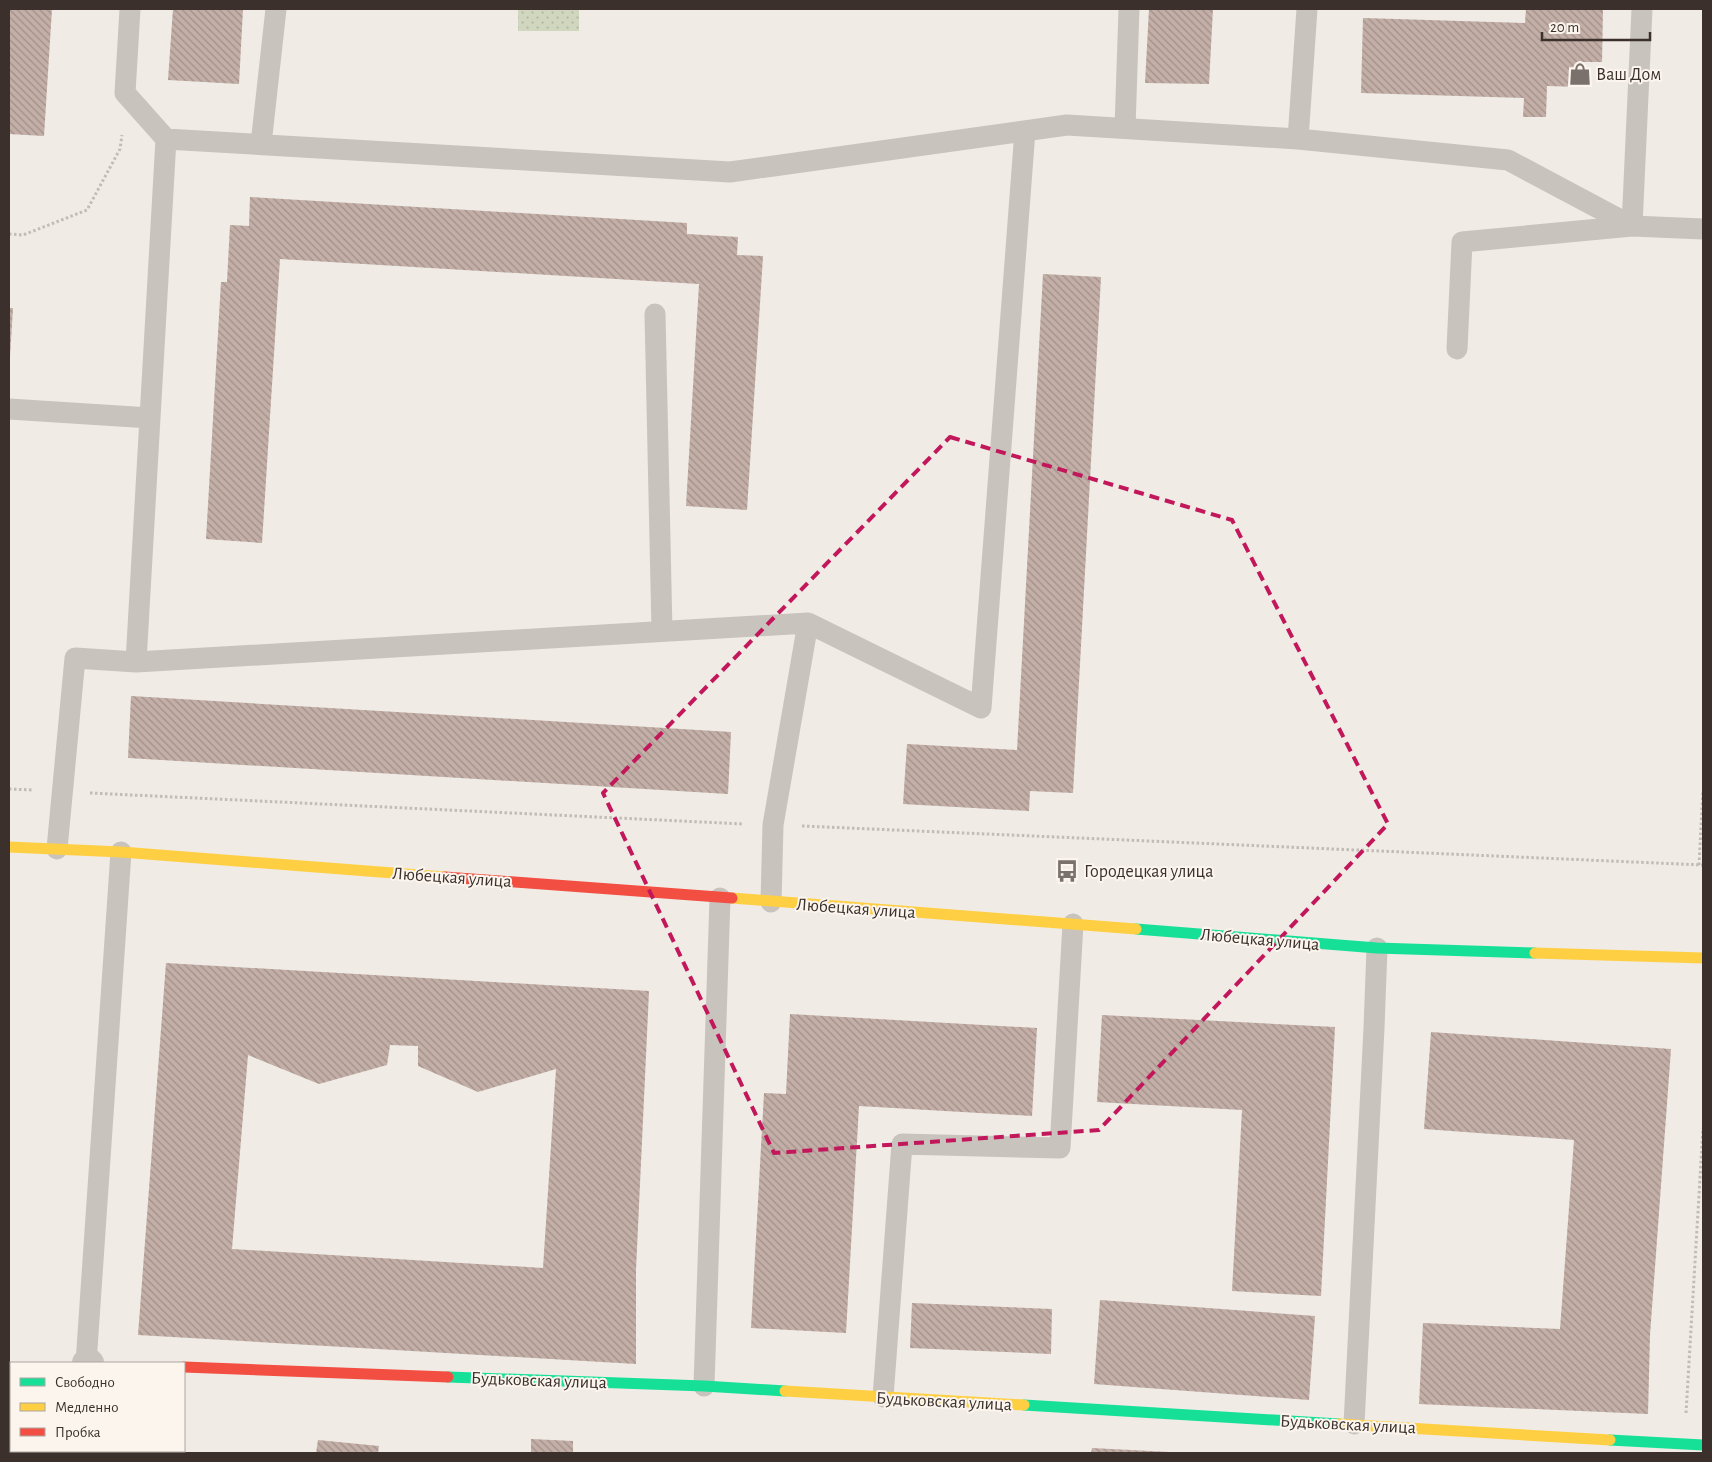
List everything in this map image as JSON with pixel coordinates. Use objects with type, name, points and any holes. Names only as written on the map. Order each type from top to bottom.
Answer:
[{"type":"street","name":"Любецкая улица","points":[[9,847],[121,852],[1377,948],[1703,958]]},
{"type":"street","name":"Будьковская улица","points":[[185,1367],[704,1386],[1703,1445]]},
{"type":"lane","points":[[130,9],[125,93],[166,139],[136,662]]},
{"type":"lane","points":[[261,144],[276,9]]},
{"type":"lane","points":[[1125,128],[1129,9]]},
{"type":"lane","points":[[1298,139],[1307,9]]},
{"type":"lane","points":[[1632,226],[1642,9]]},
{"type":"lane","points":[[166,139],[730,172],[1067,125],[1125,128],[1298,139],[1508,160],[1632,226]]},
{"type":"lane","points":[[56,849],[75,658],[136,662],[808,623],[981,708],[1025,131]]},
{"type":"lane","points":[[1458,348],[1462,242],[1632,226],[1703,229]]},
{"type":"lane","points":[[655,314],[662,631]]},
{"type":"lane","points":[[9,409],[150,418]]},
{"type":"lane","points":[[771,902],[773,825],[808,623]]},
{"type":"lane","points":[[86,1362],[121,852]]},
{"type":"lane","points":[[704,1386],[720,898]]},
{"type":"lane","points":[[883,1397],[902,1144],[1060,1148],[1073,924]]},
{"type":"lane","points":[[1354,1424],[1377,948]]},
{"type":"path","points":[[9,234],[23,235],[87,210],[120,149],[125,93]]},
{"type":"path","points":[[9,789],[773,825],[1701,865],[1703,790]]},
{"type":"path","points":[[1684,1444],[1703,1128]]},
{"type":"highlighted area","points":[[950,437],[1232,520],[1388,824],[1099,1130],[774,1153],[603,793]]},
{"type":"green space","points":[[518,9],[579,9],[579,31],[518,31]]},
{"type":"building","points":[[9,9],[52,9],[44,136],[9,134]]},
{"type":"building","points":[[173,9],[243,9],[239,84],[168,80]]},
{"type":"building","points":[[1149,9],[1213,9],[1209,84],[1145,83]]},
{"type":"building","points":[[1526,9],[1603,9],[1602,62],[1581,62],[1580,87],[1547,86],[1546,117],[1523,117],[1524,98],[1361,93],[1363,18],[1525,23]]},
{"type":"building","points":[[250,197],[687,223],[687,234],[738,237],[737,255],[763,256],[747,510],[686,506],[699,284],[280,259],[262,543],[206,539],[221,282],[227,282],[230,225],[249,226]]},
{"type":"building","points":[[1043,274],[1101,277],[1073,793],[1030,791],[1029,811],[903,804],[907,744],[1017,750]]},
{"type":"building","points":[[9,308],[13,308],[10,357],[9,357]]},
{"type":"building","points":[[131,696],[731,732],[728,794],[128,758]]},
{"type":"building","points":[[166,963],[649,991],[636,1270],[636,1364],[138,1335]],"holes":[[[390,1045],[418,1046],[418,1066],[478,1092],[556,1069],[543,1268],[232,1249],[248,1055],[319,1084],[387,1065]]]},
{"type":"building","points":[[790,1014],[1037,1028],[1032,1116],[859,1106],[846,1333],[751,1328],[764,1093],[786,1094]]},
{"type":"building","points":[[1102,1015],[1335,1027],[1321,1296],[1232,1291],[1242,1110],[1097,1102]]},
{"type":"building","points":[[1431,1032],[1671,1049],[1650,1335],[1648,1414],[1419,1404],[1423,1323],[1560,1329],[1574,1140],[1424,1129]]},
{"type":"building","points":[[1100,1300],[1315,1316],[1309,1400],[1094,1384]]},
{"type":"building","points":[[912,1303],[1052,1309],[1051,1354],[910,1348]]},
{"type":"building","points":[[531,1439],[573,1441],[573,1453],[531,1453]]},
{"type":"building","points":[[318,1440],[379,1446],[378,1453],[316,1453]]},
{"type":"building","points":[[1092,1448],[1170,1452],[1170,1453],[1091,1453]]},
{"type":"traffic: fast","points":[[1136,929],[1377,948],[1535,953]]},
{"type":"traffic: fast","points":[[448,1377],[704,1386],[785,1391]]},
{"type":"traffic: fast","points":[[1024,1405],[1339,1424]]},
{"type":"traffic: fast","points":[[1610,1440],[1703,1445]]},
{"type":"traffic: slow","points":[[9,847],[121,852],[445,877]]},
{"type":"traffic: slow","points":[[732,898],[1136,929]]},
{"type":"traffic: slow","points":[[1535,953],[1703,958]]},
{"type":"traffic: slow","points":[[785,1391],[1024,1405]]},
{"type":"traffic: slow","points":[[1339,1424],[1610,1440]]},
{"type":"traffic: jam","points":[[445,877],[732,898]]},
{"type":"traffic: jam","points":[[185,1367],[448,1377]]},
{"type":"place","name":"Ваш Дом","points":[[1580,74]]},
{"type":"place","name":"Городецкая улица","points":[[1067,871]]}]
